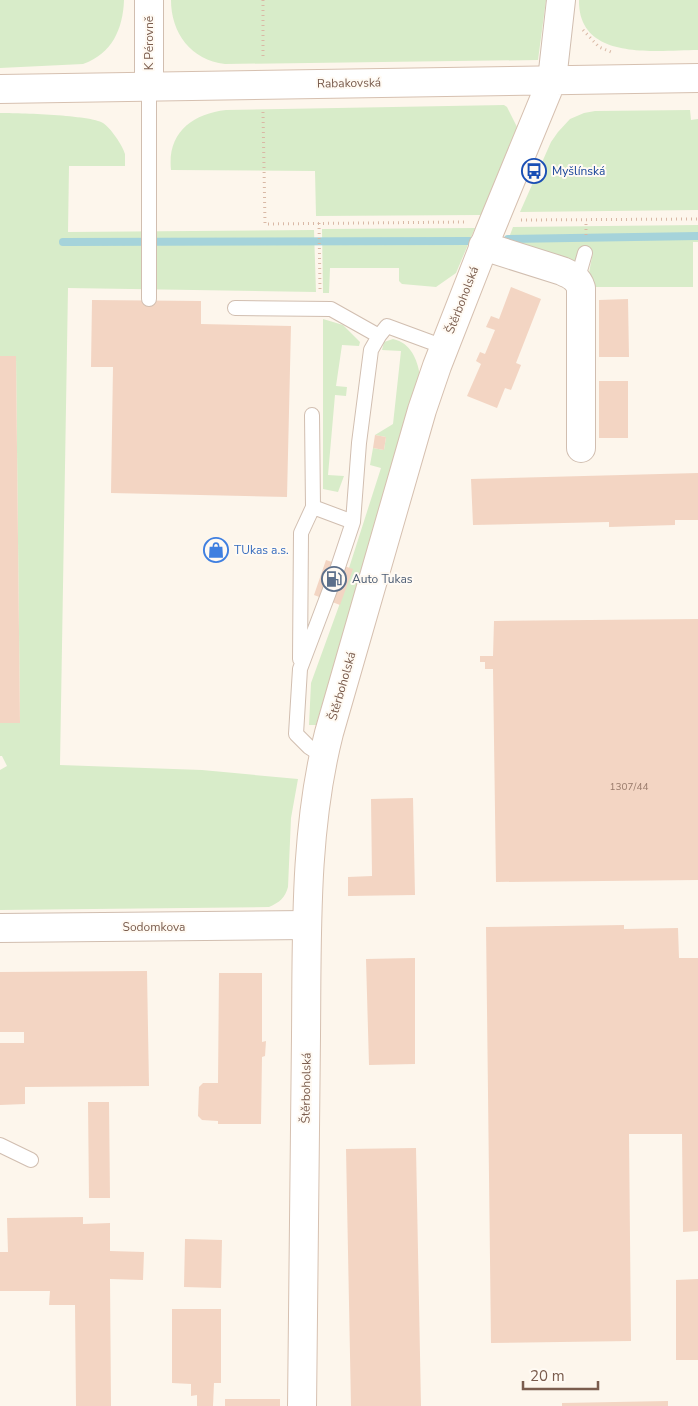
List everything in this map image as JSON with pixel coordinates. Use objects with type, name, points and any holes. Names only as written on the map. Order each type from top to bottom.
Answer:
[{"type":"street","name":"K Pérovně","points":[[149,0],[149,87]]},
{"type":"street","name":"Štěrboholská","points":[[302,1406],[307,925],[312,831],[323,756],[420,419],[444,347],[483,246],[552,80],[561,0]]},
{"type":"street","name":"Rabakovská","points":[[0,89],[698,78]]},
{"type":"street","points":[[483,246],[562,271],[581,266],[581,448]]},
{"type":"street","name":"Sodomkova","points":[[0,928],[307,925]]},
{"type":"lane","points":[[149,87],[149,300]]},
{"type":"lane","points":[[235,308],[332,309],[379,336]]},
{"type":"lane","points":[[300,669],[334,579],[352,522],[359,443],[371,350],[379,336],[388,326],[444,347]]},
{"type":"lane","points":[[312,415],[313,507],[301,533],[300,669],[296,734],[309,747],[323,756]]},
{"type":"lane","points":[[313,507],[352,522]]},
{"type":"lane","points":[[0,1144],[31,1160]]},
{"type":"path","points":[[263,0],[264,63]]},
{"type":"path","points":[[580,22],[583,30],[593,42],[599,47],[613,52],[612,57]]},
{"type":"path","points":[[264,109],[266,224],[468,222]]},
{"type":"path","points":[[513,220],[698,219]]},
{"type":"path","points":[[586,220],[586,232]]},
{"type":"path","points":[[319,223],[320,309]]},
{"type":"green space","points":[[0,0],[124,0],[121,21],[114,39],[102,54],[93,60],[83,64],[0,68]]},
{"type":"green space","points":[[171,0],[546,0],[538,60],[225,64],[202,57],[185,43],[175,23]]},
{"type":"green space","points":[[579,0],[698,0],[698,50],[642,51],[605,43],[591,34],[582,20]]},
{"type":"green space","points":[[504,105],[507,107],[517,127],[481,215],[316,216],[315,171],[171,170],[173,146],[178,136],[193,121],[214,112],[226,110]]},
{"type":"green space","points":[[690,110],[691,120],[698,119],[698,210],[520,212],[551,142],[570,119],[595,111]]},
{"type":"green space","points":[[0,113],[54,115],[96,120],[109,128],[122,146],[125,154],[125,166],[69,166],[68,232],[314,230],[316,292],[68,288],[60,765],[202,770],[298,779],[291,818],[288,887],[282,899],[269,907],[0,910],[0,770],[7,766],[2,756],[0,756],[0,723],[20,722],[16,356],[0,356]]},
{"type":"green space","points":[[698,225],[698,242],[693,242],[693,287],[588,287],[593,252],[581,248],[576,262],[507,243],[513,227]]},
{"type":"green space","points":[[475,228],[456,273],[436,287],[402,284],[399,281],[399,268],[330,268],[329,293],[323,293],[322,229]]},
{"type":"green space","points":[[323,319],[343,325],[360,342],[359,346],[342,345],[336,386],[347,387],[346,396],[335,395],[328,475],[344,476],[338,492],[323,489]]},
{"type":"green space","points":[[393,339],[404,344],[412,352],[420,375],[316,725],[309,725],[311,683],[352,570],[349,568],[381,468],[370,465],[373,448],[384,450],[386,437],[375,435],[393,424],[401,351],[382,350],[384,342]]},
{"type":"building","points":[[511,287],[541,299],[516,363],[521,365],[511,390],[505,388],[497,408],[467,396],[481,364],[476,361],[480,352],[485,354],[495,330],[486,327],[491,316],[499,319]]},
{"type":"building","points":[[628,299],[629,357],[599,357],[599,300]]},
{"type":"building","points":[[92,300],[201,301],[201,324],[291,326],[287,497],[111,493],[113,367],[91,367]]},
{"type":"building","points":[[0,356],[16,356],[20,723],[0,723]]},
{"type":"building","points":[[599,381],[628,381],[628,438],[599,438]]},
{"type":"building","points":[[375,435],[386,437],[384,450],[373,448]]},
{"type":"building","points":[[698,473],[698,520],[675,520],[675,525],[609,527],[609,522],[473,525],[471,479]]},
{"type":"building","points":[[326,560],[353,569],[340,605],[314,595]]},
{"type":"building","points":[[698,619],[698,880],[496,882],[493,669],[485,669],[485,662],[480,662],[480,656],[493,656],[494,621]]},
{"type":"building","points":[[413,798],[415,895],[348,896],[348,877],[372,876],[371,799]]},
{"type":"building","points":[[624,925],[624,929],[678,928],[679,958],[698,958],[698,1231],[683,1232],[682,1134],[629,1134],[631,1341],[491,1343],[486,927]]},
{"type":"building","points":[[415,958],[415,1064],[369,1065],[366,959]]},
{"type":"building","points":[[147,971],[149,1086],[25,1087],[25,1104],[0,1105],[0,1043],[24,1043],[24,1032],[0,1032],[0,972]]},
{"type":"building","points":[[219,973],[262,973],[262,1042],[266,1041],[265,1056],[262,1057],[261,1124],[218,1124],[218,1121],[202,1120],[198,1116],[199,1087],[203,1083],[218,1083]]},
{"type":"building","points":[[88,1102],[109,1102],[110,1198],[89,1198]]},
{"type":"building","points":[[416,1148],[421,1406],[351,1406],[346,1149]]},
{"type":"building","points":[[83,1217],[83,1224],[110,1223],[110,1251],[144,1252],[143,1280],[110,1279],[111,1406],[76,1406],[75,1305],[49,1305],[50,1291],[0,1291],[0,1252],[8,1252],[7,1218]]},
{"type":"building","points":[[185,1239],[222,1240],[221,1288],[184,1287]]},
{"type":"building","points":[[698,1279],[698,1360],[676,1360],[676,1280]]},
{"type":"building","points":[[172,1309],[221,1309],[221,1383],[214,1383],[213,1406],[197,1406],[197,1395],[191,1396],[191,1384],[172,1383]]},
{"type":"building","points":[[225,1399],[280,1399],[280,1406],[225,1406]]},
{"type":"building","points":[[668,1401],[668,1406],[562,1406],[562,1403]]},
{"type":"waterway","points":[[508,239],[698,236]]},
{"type":"waterway","points":[[63,242],[470,241]]},
{"type":"place","name":"Myšlínská","points":[[534,171]]},
{"type":"place","name":"TUkas a.s.","points":[[216,550]]},
{"type":"place","name":"Auto Tukas","points":[[334,579]]}]
